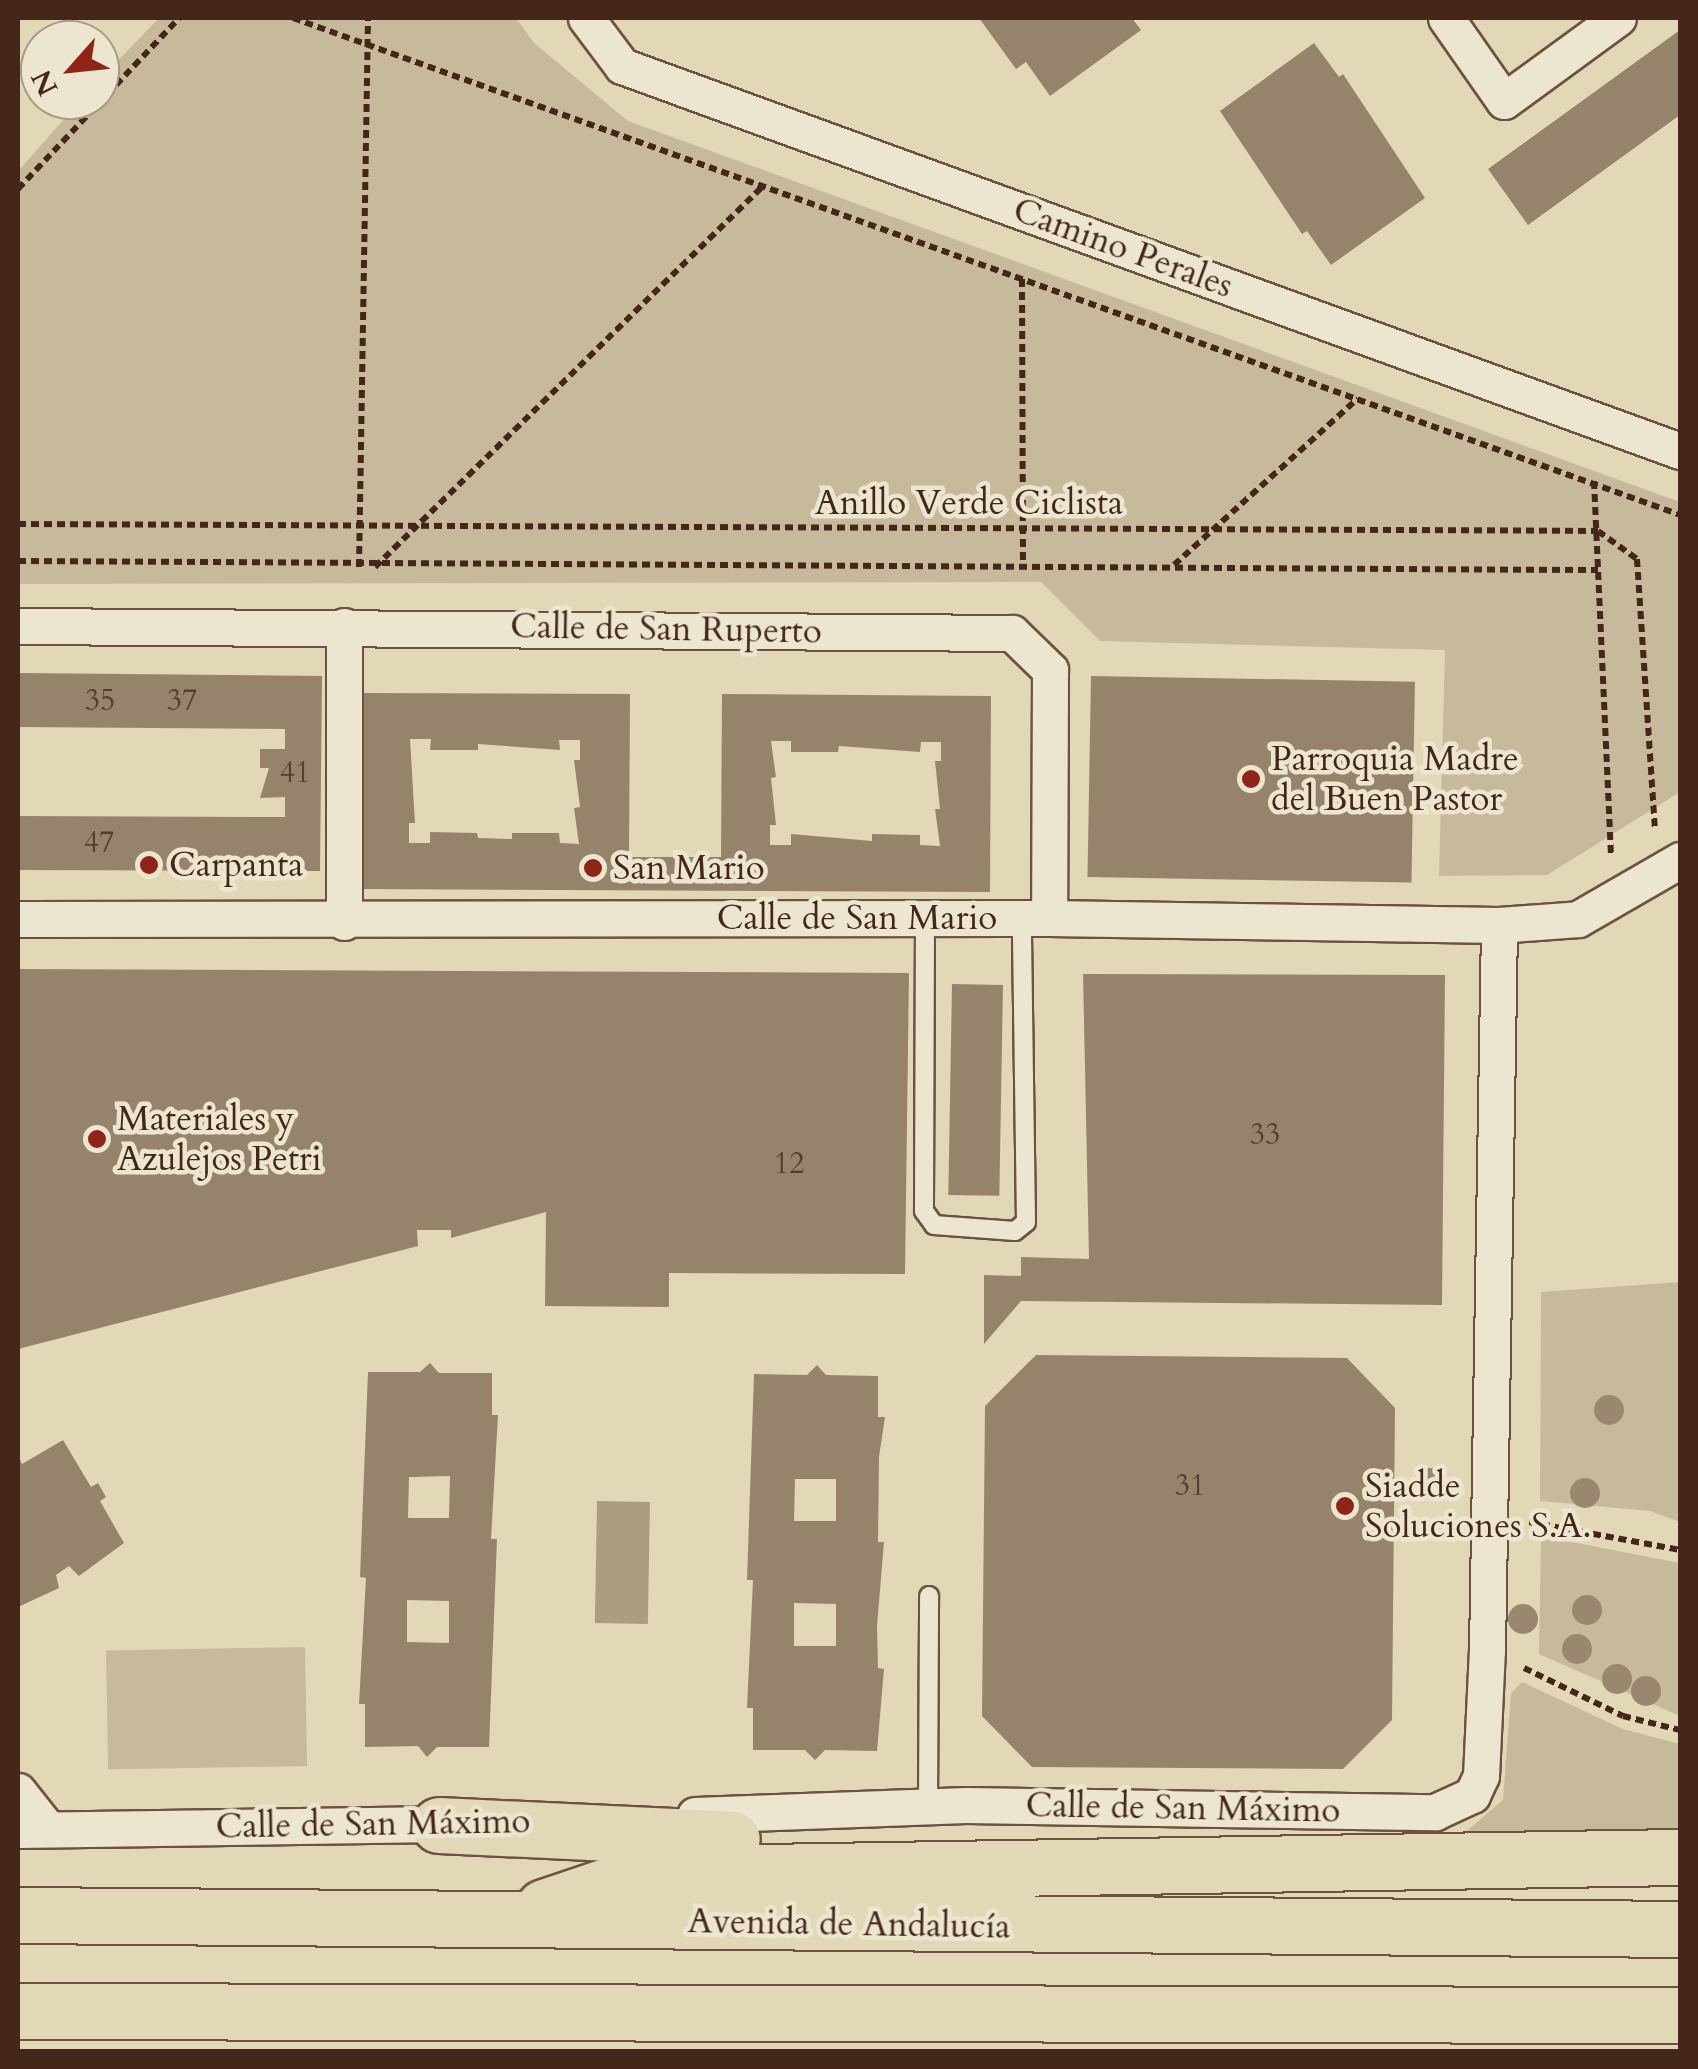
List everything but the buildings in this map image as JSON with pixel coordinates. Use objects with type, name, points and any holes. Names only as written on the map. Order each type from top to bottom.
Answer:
[{"type":"highway","points":[[439,1825],[1074,1865]]},
{"type":"highway","points":[[506,1920],[642,1874],[1680,1856]]},
{"type":"highway","name":"Avenida de Andalucía","points":[[18,1915],[1680,1929]]},
{"type":"highway","points":[[18,2010],[1680,2014]]},
{"type":"highway","points":[[468,2011],[582,2052]]},
{"type":"street","name":"Camino Perales","points":[[586,18],[622,66],[1680,451]]},
{"type":"street","points":[[1446,18],[1504,101],[1618,18]]},
{"type":"street","name":"Calle de San Ruperto","points":[[18,626],[1012,633],[1050,670],[1036,918]]},
{"type":"street","points":[[344,626],[344,922]]},
{"type":"street","name":"Calle de San Mario","points":[[18,919],[344,922],[1036,918],[1499,925],[1578,918],[1680,860]]},
{"type":"street","name":"Calle de San Máximo","points":[[33,1830],[439,1825],[928,1806],[1435,1812],[1472,1795],[1481,1776],[1488,1650],[1499,925]]},
{"type":"street","points":[[18,1791],[33,1830]]},
{"type":"lane","points":[[925,918],[924,1211],[934,1225],[1015,1231],[1026,1222],[1036,918]]},
{"type":"lane","points":[[928,1596],[928,1806]]},
{"type":"path","points":[[18,189],[179,18]]},
{"type":"path","points":[[293,18],[1680,515]]},
{"type":"path","points":[[359,567],[368,18]]},
{"type":"path","points":[[376,567],[762,186]]},
{"type":"path","points":[[1022,279],[1023,566]]},
{"type":"path","points":[[1172,567],[1358,398]]},
{"type":"path","points":[[1594,481],[1612,860],[1626,850]]},
{"type":"path","name":"Anillo Verde Ciclista","points":[[18,524],[1598,531]]},
{"type":"path","points":[[1598,531],[1637,559],[1655,832]]},
{"type":"path","points":[[18,561],[359,567],[1598,570]]},
{"type":"path","points":[[1529,1522],[1680,1550]]},
{"type":"path","points":[[1524,1668],[1622,1716],[1680,1730]]},
{"type":"shaded area","points":[[159,18],[516,18],[534,43],[628,121],[1680,502],[1680,792],[1547,875],[1439,876],[1445,650],[1100,641],[1041,582],[18,584],[18,171],[63,120],[120,120],[120,58]]},
{"type":"shaded area","points":[[1680,1282],[1680,1522],[1650,1511],[1540,1501],[1541,1292]]},
{"type":"shaded area","points":[[597,1501],[650,1502],[648,1624],[595,1623]]},
{"type":"shaded area","points":[[1541,1536],[1680,1563],[1680,1716],[1539,1654]]},
{"type":"shaded area","points":[[305,1647],[307,1766],[108,1769],[106,1650]]},
{"type":"shaded area","points":[[1522,1682],[1623,1729],[1680,1744],[1680,1835],[1462,1835],[1503,1800],[1511,1693]]},
{"type":"place","name":"Parroquia Madre del Buen Pastor","points":[[1251,779]]},
{"type":"place","name":"Carpanta","points":[[149,865]]},
{"type":"place","name":"San Mario","points":[[593,868]]},
{"type":"place","name":"Materiales y Azulejos Petri","points":[[97,1139]]},
{"type":"place","name":"Siadde Soluciones S.A.","points":[[1345,1506]]}]
